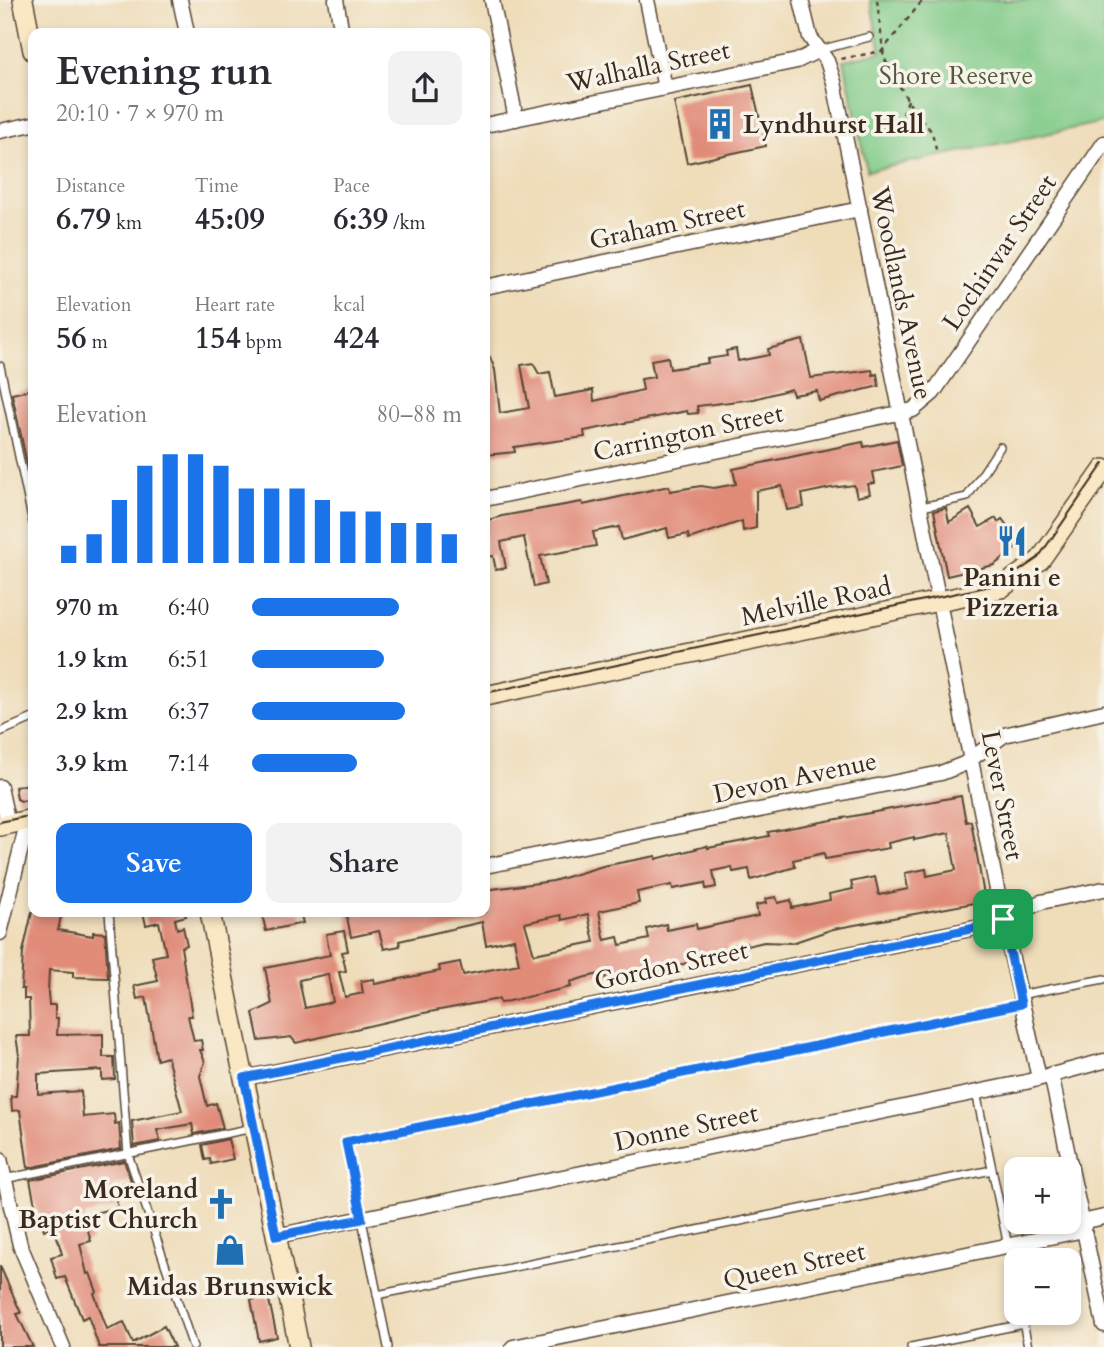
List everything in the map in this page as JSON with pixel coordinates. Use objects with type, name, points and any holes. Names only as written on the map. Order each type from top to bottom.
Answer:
[{"type":"main road","points":[[23,0],[28,28]]},
{"type":"main road","name":"Melville Road","points":[[490,695],[984,594],[1028,572],[1050,549],[1104,469]]},
{"type":"main road","points":[[4,825],[28,820]]},
{"type":"main road","points":[[211,917],[299,1347]]},
{"type":"street","points":[[180,0],[186,28]]},
{"type":"street","points":[[335,0],[341,28]]},
{"type":"street","points":[[492,0],[516,119]]},
{"type":"street","points":[[647,0],[665,88]]},
{"type":"street","name":"Woodlands Avenue","points":[[801,0],[807,29],[834,82],[940,603]]},
{"type":"street","name":"Walhalla Street","points":[[490,124],[823,56]]},
{"type":"street","points":[[0,131],[28,125]]},
{"type":"street","name":"Lochinvar Street","points":[[902,413],[921,404],[933,393],[1104,143]]},
{"type":"street","name":"Graham Street","points":[[490,286],[860,209]]},
{"type":"street","name":"Carrington Street","points":[[490,498],[902,413]]},
{"type":"street","name":"Lever Street","points":[[940,603],[1020,999],[1045,1076],[1083,1226],[1104,1325]]},
{"type":"street","name":"Devon Avenue","points":[[490,865],[941,773],[964,764],[994,741],[1018,730],[1104,712]]},
{"type":"street","points":[[0,788],[4,825]]},
{"type":"street","points":[[0,933],[28,828]]},
{"type":"street","name":"Gordon Street","points":[[244,1078],[990,925],[1041,902],[1104,889]]},
{"type":"street","name":"Donne Street","points":[[276,1236],[976,1092],[1104,1060]]},
{"type":"street","points":[[0,1159],[2,1180],[20,1245],[63,1347]]},
{"type":"street","name":"Queen Street","points":[[513,1347],[1008,1246],[1083,1226],[1104,1217]]},
{"type":"lane","points":[[823,56],[869,37]]},
{"type":"lane","points":[[0,366],[28,499]]},
{"type":"lane","points":[[922,507],[967,497],[1000,447]]},
{"type":"lane","points":[[0,732],[28,720]]},
{"type":"lane","points":[[109,917],[128,1154],[193,1347]]},
{"type":"lane","points":[[388,1347],[346,1142],[1104,979]]},
{"type":"lane","points":[[976,1092],[1008,1246]]},
{"type":"lane","points":[[2,1180],[254,1128]]},
{"type":"lane","points":[[377,1295],[992,1170]]},
{"type":"lane","points":[[911,1347],[1019,1325]]},
{"type":"lane","points":[[1024,1325],[1028,1347]]},
{"type":"path","points":[[877,0],[882,51],[887,65],[934,137],[937,154]]},
{"type":"path","points":[[823,56],[882,51],[923,0]]},
{"type":"path","points":[[908,100],[901,121],[922,119]]},
{"type":"green space","name":"Shore Reserve","points":[[870,0],[1104,0],[1104,122],[867,171],[844,60],[881,52]]},
{"type":"building","name":"Lyndhurst Hall","points":[[752,85],[766,146],[687,163],[674,102]]},
{"type":"building","points":[[803,340],[811,378],[872,370],[873,375],[877,374],[879,386],[819,401],[817,391],[793,395],[791,389],[754,399],[697,406],[698,413],[688,414],[687,411],[584,431],[585,437],[514,447],[515,452],[490,454],[490,357],[495,370],[500,413],[529,408],[521,365],[533,363],[539,374],[550,372],[555,397],[593,390],[594,401],[643,390],[641,379],[654,377],[651,360],[668,357],[670,369],[708,363],[707,359],[727,356],[726,351],[736,349],[738,361],[769,355],[768,349]]},
{"type":"building","points":[[28,390],[28,468],[12,394]]},
{"type":"building","points":[[897,440],[902,466],[873,472],[875,483],[868,484],[870,494],[857,497],[854,485],[831,488],[802,494],[804,507],[787,510],[782,486],[756,491],[756,528],[743,531],[742,521],[689,539],[688,534],[669,538],[667,528],[622,540],[619,527],[593,532],[596,546],[540,556],[546,584],[534,587],[524,537],[501,542],[506,568],[496,570],[493,556],[490,556],[490,520],[502,516],[582,502],[583,505],[669,486],[670,491],[736,484],[733,469],[863,442],[864,447]]},
{"type":"building","points":[[946,508],[949,522],[970,509],[980,527],[996,518],[998,522],[1002,519],[1021,544],[994,565],[947,576],[934,511]]},
{"type":"building","points":[[28,784],[28,800],[17,799],[15,787]]},
{"type":"building","points":[[961,796],[966,822],[971,821],[985,901],[833,929],[792,943],[764,942],[747,946],[746,943],[727,947],[728,953],[675,966],[606,980],[605,973],[570,982],[571,987],[500,1003],[499,999],[424,1013],[296,1043],[291,1037],[259,1041],[253,1013],[272,1004],[265,968],[330,955],[326,934],[344,931],[348,951],[342,952],[346,971],[339,972],[345,997],[363,993],[361,981],[374,979],[375,984],[440,971],[439,966],[460,962],[463,975],[519,964],[514,939],[486,945],[482,922],[399,941],[400,946],[384,949],[379,931],[351,937],[347,917],[490,917],[490,889],[553,881],[603,866],[656,856],[656,859],[707,846],[708,848],[769,836],[768,832]],"holes":[[[949,833],[956,870],[927,876],[926,869],[905,873],[908,889],[879,895],[875,877],[851,882],[853,889],[829,894],[830,900],[792,908],[791,900],[778,903],[776,897],[765,899],[766,903],[756,905],[758,916],[697,929],[696,924],[667,930],[666,924],[647,929],[649,939],[620,945],[618,937],[605,940],[599,911],[639,903],[637,892],[672,885],[673,889],[705,883],[706,889],[716,887],[713,871],[732,867],[733,872],[749,869],[751,880],[795,867],[793,860],[824,853],[825,859],[889,848],[888,843],[914,837],[914,840]],[[588,914],[594,942],[534,954],[525,923],[561,915],[562,920]],[[328,974],[333,1002],[305,1008],[299,980]]]},
{"type":"building","points":[[31,917],[61,917],[58,930],[93,936],[93,932],[105,933],[108,978],[73,977],[73,972],[49,970],[48,993],[49,1005],[55,1005],[55,1018],[58,1018],[57,1035],[103,1034],[103,1057],[114,1057],[115,1079],[102,1080],[102,1070],[38,1074],[38,1094],[81,1091],[83,1117],[114,1114],[115,1124],[119,1123],[121,1149],[28,1168],[20,1110],[12,1111],[11,1096],[16,1096],[19,1055],[16,1036],[30,1036],[29,999],[24,999],[24,989],[21,989],[23,952]]},
{"type":"building","points":[[144,917],[182,917],[175,919],[177,929],[183,927],[187,945],[181,947],[192,1016],[188,1016],[194,1041],[201,1040],[203,1050],[200,1050],[205,1062],[200,1076],[207,1106],[216,1103],[223,1128],[194,1134],[192,1124],[157,1130],[160,1141],[134,1146],[132,1121],[182,1111],[167,1057],[157,1060],[146,997],[137,999],[134,986],[158,981],[152,957],[166,954],[159,922],[146,925]]},
{"type":"building","points":[[263,917],[301,917],[303,923],[266,931]]},
{"type":"building","points":[[228,1139],[233,1159],[211,1164],[210,1159],[205,1160],[202,1145]]},
{"type":"building","points":[[124,1161],[131,1181],[112,1187],[118,1207],[84,1216],[91,1241],[80,1244],[87,1274],[90,1273],[97,1292],[94,1293],[107,1329],[124,1322],[133,1343],[164,1326],[174,1347],[99,1347],[88,1316],[82,1319],[65,1277],[57,1279],[51,1257],[62,1254],[54,1226],[44,1230],[34,1200],[30,1180]]},
{"type":"building","points":[[0,1266],[21,1313],[17,1314],[33,1347],[0,1347]]},
{"type":"building","points":[[268,1296],[277,1337],[259,1341],[251,1300]]},
{"type":"tram line","points":[[490,692],[1000,584],[1038,558],[1104,463]]},
{"type":"tram line","points":[[0,822],[28,816]]},
{"type":"place","name":"Lyndhurst Hall","points":[[720,124]]},
{"type":"place","name":"Panini e Pizzeria","points":[[1012,541]]},
{"type":"place","name":"Moreland Baptist Church","points":[[221,1204]]},
{"type":"place","name":"Midas Brunswick","points":[[230,1250]]},
{"type":"route","points":[[1003,919],[1021,1004],[346,1142],[362,1219],[276,1236],[244,1078],[990,925],[1003,919]]}]
